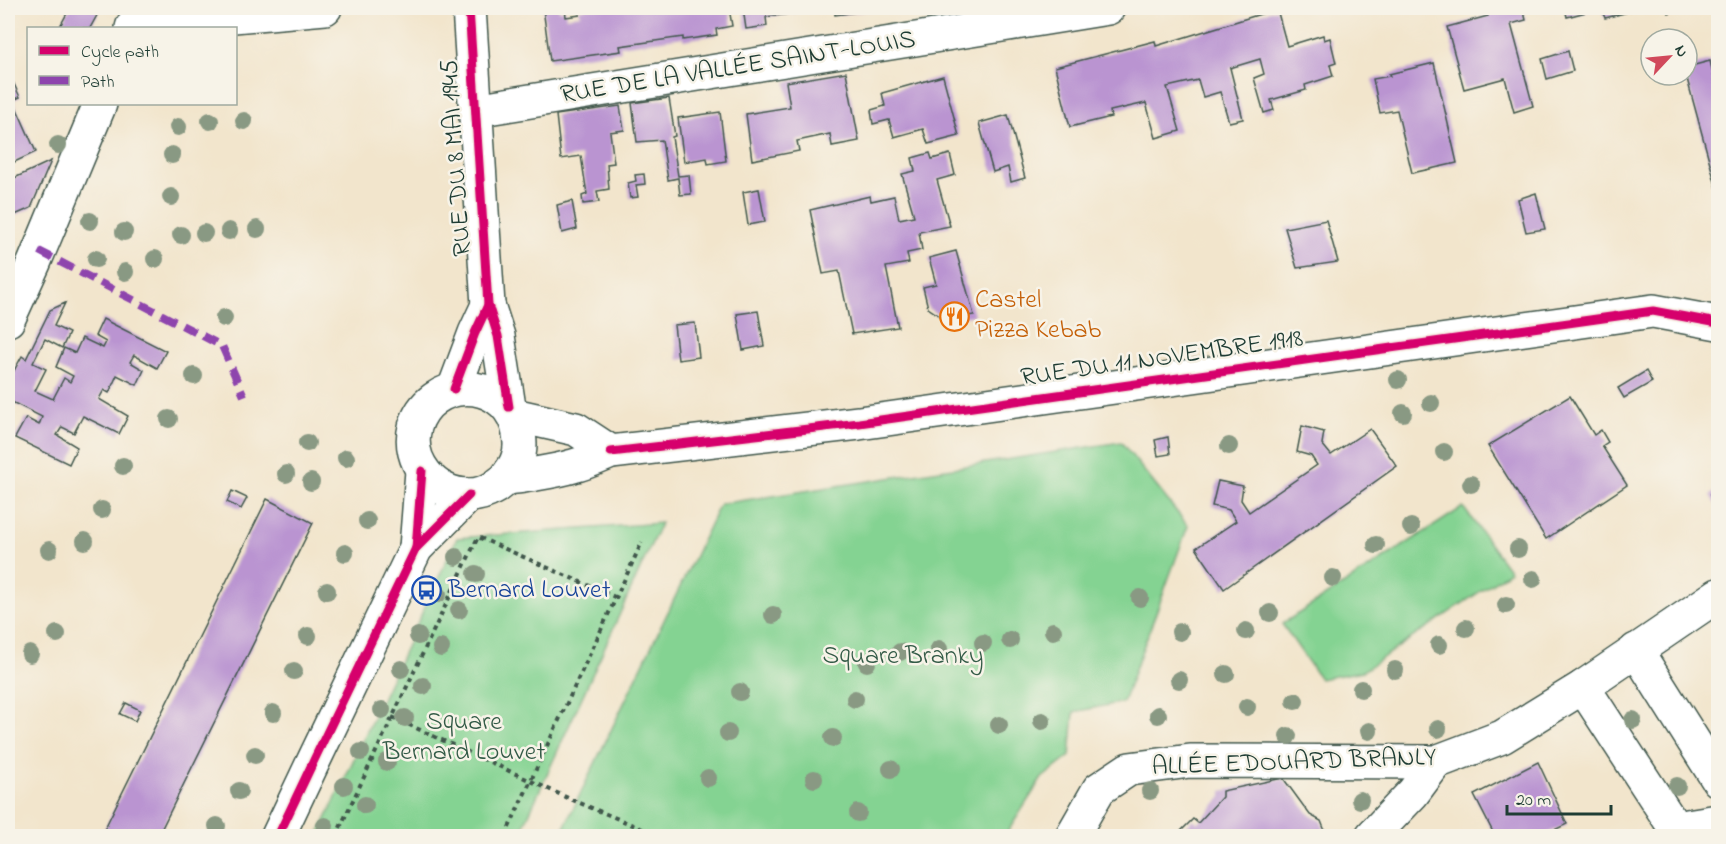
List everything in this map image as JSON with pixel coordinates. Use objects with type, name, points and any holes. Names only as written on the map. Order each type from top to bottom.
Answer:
[{"type":"street","points":[[132,27],[325,8]]},
{"type":"street","name":"RUE DU 8 MAI 1945","points":[[469,8],[488,305],[498,336],[511,411]]},
{"type":"street","name":"RUE DE LA VALLÉE SAINT-LOUIS","points":[[476,110],[1108,8]]},
{"type":"street","points":[[8,320],[100,105]]},
{"type":"street","name":"RUE DU 8 MAI 1945","points":[[454,389],[488,305]]},
{"type":"street","name":"RUE DU 11 NOVEMBRE 1918","points":[[505,480],[573,466],[611,452],[859,423],[1653,311],[1719,323]]},
{"type":"street","points":[[474,388],[494,394],[511,411],[520,437],[518,460],[505,480],[494,488],[469,495],[451,493],[435,484],[422,471],[414,450],[415,428],[423,410],[437,397],[454,389],[474,388]]},
{"type":"street","points":[[511,411],[576,429],[611,452]]},
{"type":"street","points":[[416,548],[422,471]]},
{"type":"street","points":[[278,837],[416,548],[469,495]]},
{"type":"street","name":"ALLÉE EDOUARD BRANLY","points":[[1072,837],[1099,789],[1129,770],[1190,761],[1436,762],[1502,737],[1583,687],[1719,595]]},
{"type":"street","points":[[1636,650],[1719,780]]},
{"type":"street","points":[[1583,687],[1675,828],[1719,821]]},
{"type":"street","points":[[1372,837],[1413,793],[1436,762]]},
{"type":"path","points":[[336,837],[478,537],[617,598]]},
{"type":"path","points":[[505,837],[642,542]]},
{"type":"path","points":[[392,717],[658,837]]},
{"type":"green space","name":"Square Branky","points":[[1121,442],[1188,526],[1123,702],[1074,712],[1070,756],[1042,778],[1005,836],[560,836],[720,504]]},
{"type":"green space","points":[[1463,507],[1510,571],[1363,671],[1320,679],[1282,624]]},
{"type":"green space","name":"Square Bernard Louvet","points":[[661,523],[519,836],[318,836],[457,538]]},
{"type":"building","points":[[70,8],[101,8],[91,27],[60,27]]},
{"type":"building","points":[[543,8],[559,8],[559,11],[565,9],[566,17],[580,15],[579,9],[587,8],[729,8],[732,26],[716,29],[717,35],[683,40],[683,37],[620,46],[621,51],[550,61]]},
{"type":"building","points":[[743,8],[796,8],[797,13],[766,17],[767,26],[746,29]]},
{"type":"building","points":[[834,8],[880,8],[880,9],[835,15]]},
{"type":"building","points":[[1485,8],[1523,8],[1526,20],[1511,24],[1533,106],[1514,112],[1505,78],[1464,89],[1447,27],[1488,16]]},
{"type":"building","points":[[1565,8],[1601,8],[1567,17]]},
{"type":"building","points":[[1601,8],[1643,8],[1605,18]]},
{"type":"building","points":[[1667,8],[1694,8],[1694,9],[1668,13]]},
{"type":"building","points":[[1277,9],[1287,46],[1323,35],[1324,40],[1330,38],[1336,63],[1330,65],[1333,76],[1305,85],[1306,90],[1271,100],[1274,110],[1264,113],[1254,78],[1264,74],[1260,59],[1230,68],[1243,119],[1229,122],[1220,92],[1203,97],[1198,80],[1167,87],[1180,131],[1156,138],[1146,103],[1110,111],[1111,117],[1070,127],[1055,67],[1155,41],[1156,46]]},
{"type":"building","points":[[1568,51],[1573,71],[1547,79],[1542,59]]},
{"type":"building","points":[[1710,61],[1718,94],[1718,193],[1689,87],[1699,87],[1699,64]]},
{"type":"building","points":[[1434,63],[1457,163],[1412,173],[1397,110],[1380,113],[1373,79]]},
{"type":"building","points":[[8,71],[20,97],[13,100],[36,152],[8,165]]},
{"type":"building","points":[[846,72],[859,141],[832,146],[830,134],[797,141],[799,151],[752,160],[746,114],[790,107],[786,82]]},
{"type":"building","points":[[943,76],[959,136],[928,144],[923,129],[894,137],[889,120],[873,124],[871,110],[885,106],[882,93]]},
{"type":"building","points":[[669,98],[678,176],[689,175],[691,194],[680,195],[678,178],[668,180],[662,140],[637,142],[632,103]]},
{"type":"building","points":[[620,106],[624,130],[610,132],[614,163],[607,164],[609,189],[597,191],[599,202],[583,204],[582,196],[587,194],[581,156],[561,159],[556,115]]},
{"type":"building","points":[[720,112],[726,161],[708,164],[707,158],[684,162],[678,118]]},
{"type":"building","points":[[1008,115],[1025,178],[1011,182],[1008,167],[993,172],[979,123]]},
{"type":"building","points":[[930,153],[932,159],[950,154],[955,175],[937,180],[950,226],[919,232],[922,250],[907,253],[909,263],[886,267],[898,327],[852,334],[839,271],[823,274],[810,210],[870,196],[871,201],[894,196],[899,219],[914,216],[902,174],[915,171],[912,158]]},
{"type":"building","points":[[51,161],[31,208],[8,218],[8,181]]},
{"type":"building","points":[[644,174],[645,184],[636,185],[638,197],[630,198],[628,183],[636,181],[635,175]]},
{"type":"building","points":[[759,189],[765,222],[748,225],[743,192]]},
{"type":"building","points":[[1536,193],[1545,229],[1526,232],[1518,199]]},
{"type":"building","points":[[572,201],[577,229],[562,233],[557,205]]},
{"type":"building","points":[[1326,220],[1338,262],[1297,268],[1285,228]]},
{"type":"building","points":[[956,251],[974,315],[946,320],[928,308],[923,287],[936,284],[929,258]]},
{"type":"building","points":[[65,303],[54,326],[69,333],[62,348],[45,339],[33,363],[46,369],[35,391],[53,399],[64,378],[70,382],[73,376],[56,367],[64,348],[75,353],[82,338],[103,348],[106,342],[95,336],[103,319],[166,351],[157,368],[134,355],[130,362],[144,370],[137,385],[117,375],[109,393],[104,390],[99,399],[128,416],[119,434],[83,416],[74,433],[62,427],[57,435],[77,447],[69,464],[15,438],[26,418],[39,425],[42,417],[8,400],[8,377],[10,378],[22,356],[26,359],[50,310]]},
{"type":"building","points":[[758,311],[764,346],[743,350],[737,314]]},
{"type":"building","points":[[695,323],[699,357],[678,360],[674,325]]},
{"type":"building","points":[[1646,371],[1652,382],[1624,398],[1618,388]]},
{"type":"building","points":[[1570,396],[1594,435],[1601,430],[1608,442],[1602,446],[1627,485],[1546,539],[1488,446]]},
{"type":"building","points":[[1302,426],[1324,432],[1322,444],[1331,455],[1370,429],[1397,466],[1224,589],[1196,548],[1236,521],[1229,510],[1212,506],[1218,481],[1243,486],[1241,500],[1249,512],[1317,465],[1311,456],[1297,452]]},
{"type":"building","points":[[1168,437],[1170,454],[1158,456],[1155,440]]},
{"type":"building","points":[[1718,490],[1718,509],[1710,495]]},
{"type":"building","points":[[232,491],[247,498],[241,509],[227,502]]},
{"type":"building","points":[[267,499],[313,523],[158,836],[101,836]]},
{"type":"building","points":[[126,703],[140,710],[135,721],[120,714]]},
{"type":"building","points":[[1538,762],[1567,824],[1542,836],[1495,836],[1474,795]]},
{"type":"building","points":[[1283,778],[1310,815],[1321,821],[1327,836],[1176,836],[1193,819],[1198,823],[1222,797],[1222,791]]},
{"type":"marked path","points":[[39,251],[222,346],[244,396]]},
{"type":"cycle path","points":[[469,8],[488,305],[498,336],[509,407]]},
{"type":"cycle path","points":[[454,389],[488,305]]},
{"type":"cycle path","points":[[611,452],[859,423],[1653,311],[1718,323]]},
{"type":"cycle path","points":[[416,548],[422,471]]},
{"type":"cycle path","points":[[278,836],[416,548],[469,495]]},
{"type":"place","name":"Castel Pizza Kebab","points":[[954,316]]},
{"type":"place","name":"Bernard Louvet","points":[[427,591]]}]
